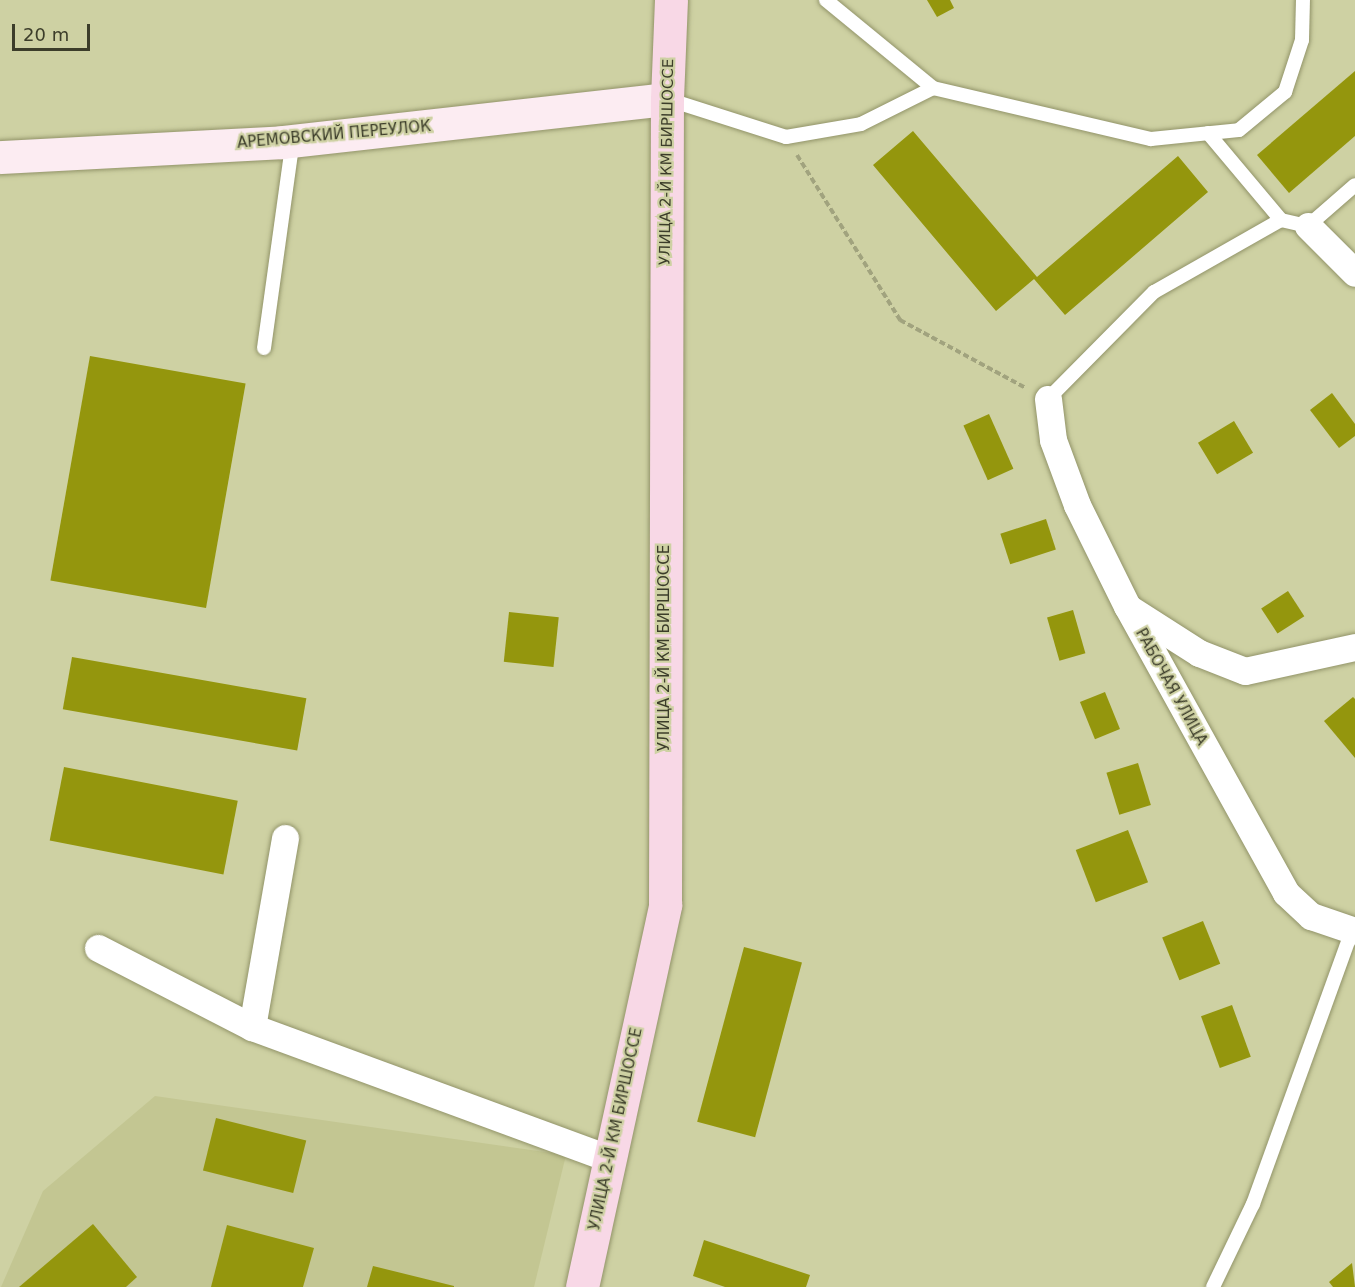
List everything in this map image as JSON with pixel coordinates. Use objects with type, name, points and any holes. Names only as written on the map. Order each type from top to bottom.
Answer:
[{"type":"main road","name":"УЛИЦА 2-Й КМ БИРШОССЕ","points":[[582,1287],[665,905],[666,99],[671,0]]},
{"type":"street","name":"АРЕМОВСКИЙ ПЕРЕУЛОК","points":[[0,157],[293,140],[666,99]]},
{"type":"street","points":[[1308,226],[1355,273]]},
{"type":"street","name":"РАБОЧАЯ УЛИЦА","points":[[1048,399],[1053,441],[1077,505],[1127,606],[1287,893],[1311,915],[1353,930]]},
{"type":"street","points":[[1127,606],[1199,653],[1245,671],[1355,647]]},
{"type":"street","points":[[252,1027],[285,838]]},
{"type":"street","points":[[98,948],[252,1027],[610,1159]]},
{"type":"lane","points":[[826,0],[933,88],[1150,139],[1239,130],[1285,92],[1302,40],[1303,0]]},
{"type":"lane","points":[[666,99],[786,137],[861,124],[933,88]]},
{"type":"lane","points":[[1208,133],[1281,220],[1308,226],[1355,185]]},
{"type":"lane","points":[[264,348],[293,140]]},
{"type":"lane","points":[[1048,399],[1154,292],[1281,220]]},
{"type":"lane","points":[[1213,1287],[1253,1204],[1353,930]]},
{"type":"path","points":[[786,137],[900,320],[1048,399]]},
{"type":"shaded area","points":[[155,1096],[566,1155],[534,1287],[1,1287],[43,1191]]},
{"type":"building","points":[[927,0],[950,0],[954,8],[937,17]]},
{"type":"building","points":[[1355,71],[1355,136],[1289,193],[1257,155]]},
{"type":"building","points":[[913,131],[1037,277],[1178,156],[1208,192],[1065,315],[1034,279],[996,311],[873,165]]},
{"type":"building","points":[[90,356],[246,383],[206,608],[50,581]]},
{"type":"building","points":[[1332,393],[1355,424],[1355,436],[1339,448],[1310,410]]},
{"type":"building","points":[[989,414],[1013,469],[988,480],[963,425]]},
{"type":"building","points":[[1234,421],[1253,453],[1217,474],[1198,443]]},
{"type":"building","points":[[1046,519],[1056,549],[1010,564],[1000,534]]},
{"type":"building","points":[[1288,591],[1304,616],[1278,634],[1261,608]]},
{"type":"building","points":[[1073,610],[1085,653],[1059,661],[1047,617]]},
{"type":"building","points":[[509,612],[559,617],[553,667],[504,662]]},
{"type":"building","points":[[72,657],[306,698],[297,751],[63,709]]},
{"type":"building","points":[[1105,692],[1120,729],[1095,739],[1080,702]]},
{"type":"building","points":[[1353,697],[1355,699],[1355,758],[1324,721]]},
{"type":"building","points":[[1138,763],[1151,805],[1119,815],[1106,773]]},
{"type":"building","points":[[64,767],[238,801],[223,874],[50,841]]},
{"type":"building","points":[[1128,830],[1148,882],[1096,902],[1076,850]]},
{"type":"building","points":[[1203,921],[1220,964],[1179,980],[1162,937]]},
{"type":"building","points":[[744,947],[802,963],[755,1137],[697,1122]]},
{"type":"building","points":[[1232,1005],[1251,1057],[1220,1068],[1201,1016]]},
{"type":"building","points":[[216,1118],[306,1140],[293,1193],[203,1170]]},
{"type":"building","points":[[93,1224],[137,1277],[126,1287],[19,1287]]},
{"type":"building","points":[[227,1225],[314,1248],[303,1287],[211,1287]]},
{"type":"building","points":[[704,1240],[810,1275],[806,1287],[725,1287],[693,1276]]},
{"type":"building","points":[[1352,1263],[1355,1287],[1333,1287],[1329,1282]]},
{"type":"building","points":[[373,1266],[454,1286],[454,1287],[367,1287]]}]
